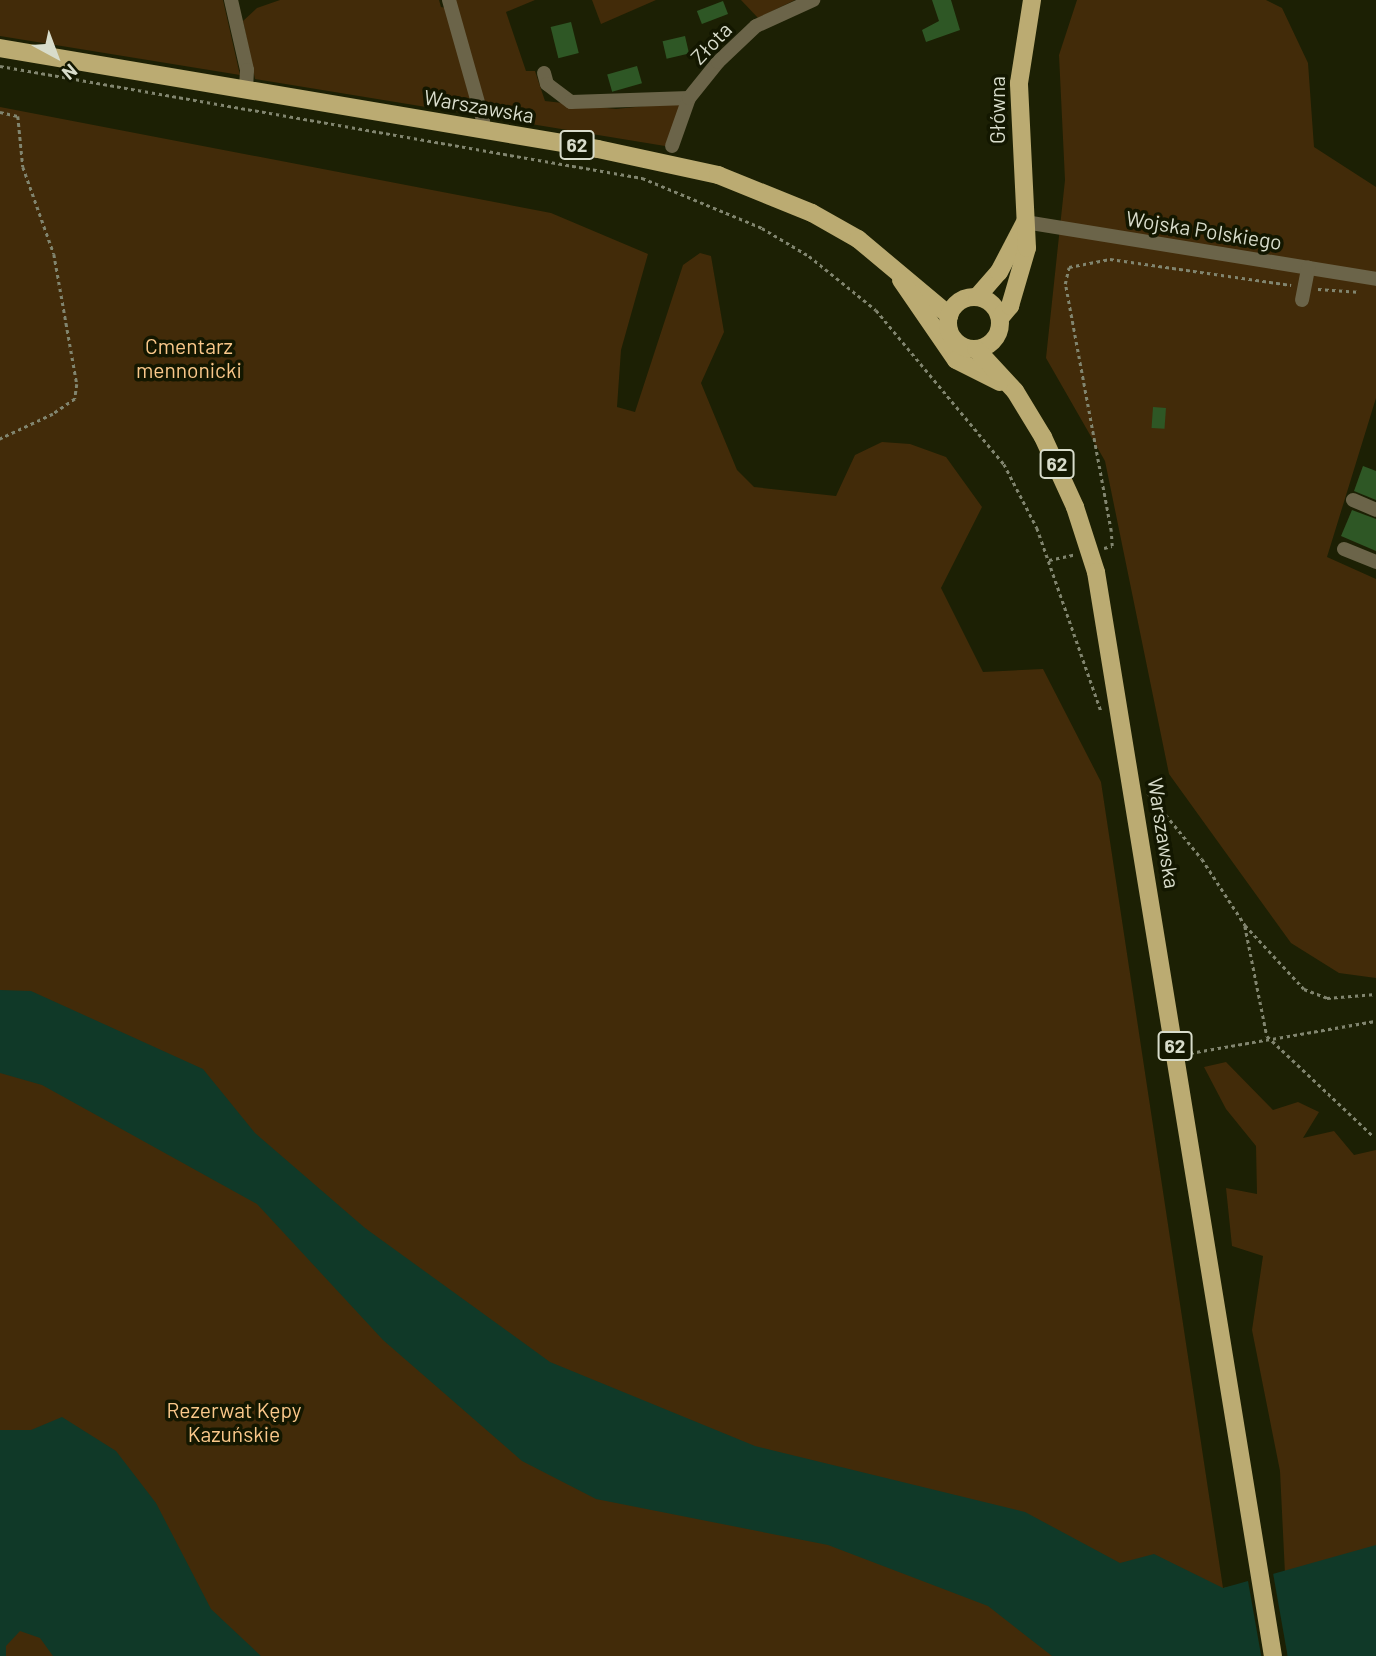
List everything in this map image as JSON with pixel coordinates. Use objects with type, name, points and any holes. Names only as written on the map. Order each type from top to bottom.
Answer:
[{"type":"main road","name":"Główna","points":[[1000,318],[1010,306],[1027,248],[1018,83],[1032,0]]},
{"type":"main road","name":"Warszawska","points":[[0,48],[481,129],[718,175],[812,212],[887,261],[921,287],[962,304]]},
{"type":"main road","points":[[962,304],[999,272],[1025,222]]},
{"type":"main road","name":"62","points":[[887,261],[956,360],[1010,385]]},
{"type":"main road","name":"62","points":[[976,349],[953,340],[962,304],[992,304],[1000,318],[995,339]]},
{"type":"main road","name":"Warszawska","points":[[995,339],[1010,385],[1056,464],[1090,551],[1132,777],[1273,1656]]},
{"type":"main road","points":[[976,349],[995,339]]},
{"type":"main road","name":"Warszawska","points":[[976,349],[1010,385]]},
{"type":"street","points":[[231,0],[247,69],[246,90]]},
{"type":"street","points":[[449,0],[483,120],[481,129]]},
{"type":"street","name":"Złota","points":[[672,146],[689,98],[756,26],[814,0]]},
{"type":"street","points":[[544,73],[547,84],[571,102],[689,98]]},
{"type":"street","name":"Wojska Polskiego","points":[[1025,222],[1376,279]]},
{"type":"street","points":[[1304,293],[1308,268]]},
{"type":"street","points":[[1353,500],[1376,510]]},
{"type":"street","points":[[1344,549],[1376,562]]},
{"type":"path","points":[[0,66],[642,178],[762,228],[857,291],[930,371],[1004,464],[1049,560],[1085,665]]},
{"type":"path","points":[[0,112],[18,116],[23,167],[54,254],[78,384],[75,399],[53,414],[0,439]]},
{"type":"path","points":[[1049,560],[1112,546],[1065,284],[1069,267],[1110,259],[1304,293],[1362,292]]},
{"type":"path","points":[[1132,777],[1166,809],[1245,925],[1304,989],[1327,998],[1376,994]]},
{"type":"path","points":[[1245,925],[1267,1036],[1374,1137]]},
{"type":"path","points":[[1177,1055],[1267,1036],[1376,1021]]},
{"type":"green space","points":[[0,0],[223,0],[240,75],[0,36]]},
{"type":"green space","points":[[280,0],[439,0],[441,7],[457,10],[454,0],[535,0],[506,12],[526,71],[535,71],[545,101],[616,109],[683,102],[665,146],[255,79],[243,21],[257,8]]},
{"type":"green space","points":[[592,0],[656,0],[601,24]]},
{"type":"green space","points":[[741,0],[795,0],[758,18]]},
{"type":"green space","points":[[1077,0],[1266,0],[1282,8],[1308,63],[1314,147],[1376,187],[1376,398],[1327,557],[1376,579],[1376,978],[1339,973],[1291,943],[1169,774],[1105,461],[1046,358],[1065,180],[1059,55]]},
{"type":"green space","points":[[0,107],[551,213],[648,254],[621,350],[617,407],[635,412],[683,265],[700,253],[711,256],[724,332],[701,383],[737,470],[754,487],[836,496],[855,455],[882,442],[910,444],[946,457],[982,507],[941,588],[983,672],[1043,669],[1101,782],[1223,1588],[1285,1574],[1280,1471],[1252,1330],[1263,1256],[1232,1246],[1226,1188],[1257,1194],[1256,1146],[1226,1109],[1204,1067],[1226,1062],[1273,1110],[1298,1102],[1319,1112],[1303,1138],[1334,1131],[1354,1155],[1376,1150],[1376,1656],[0,1656]]},
{"type":"shaded area","points":[[0,990],[31,991],[203,1069],[255,1133],[365,1228],[550,1362],[755,1446],[1025,1512],[1120,1563],[1154,1554],[1223,1588],[1376,1545],[1376,1656],[1052,1656],[988,1606],[828,1545],[596,1499],[522,1461],[383,1340],[257,1204],[42,1085],[0,1073]]},
{"type":"shaded area","points":[[62,1417],[116,1451],[156,1503],[211,1609],[261,1656],[53,1656],[40,1638],[20,1631],[6,1646],[6,1656],[0,1656],[0,1430],[31,1430]]},
{"type":"pier","points":[[1273,1573],[1288,1656],[1261,1656],[1247,1578]]},
{"type":"building","points":[[932,0],[951,0],[960,30],[926,42],[922,30],[939,21]]},
{"type":"building","points":[[723,1],[728,14],[702,24],[697,11]]},
{"type":"building","points":[[571,22],[579,53],[558,58],[551,27]]},
{"type":"building","points":[[685,36],[689,54],[667,59],[663,41]]},
{"type":"building","points":[[637,66],[642,83],[612,92],[607,75]]},
{"type":"building","points":[[1153,407],[1166,408],[1165,429],[1152,428]]},
{"type":"building","points":[[1363,466],[1376,471],[1376,500],[1354,491]]},
{"type":"building","points":[[1352,510],[1376,519],[1376,551],[1341,536]]},
{"type":"park label","name":"Cmentarz mennonicki","points":[[189,358]]},
{"type":"park label","name":"Rezerwat Kępy Kazuńskie","points":[[234,1422]]}]
